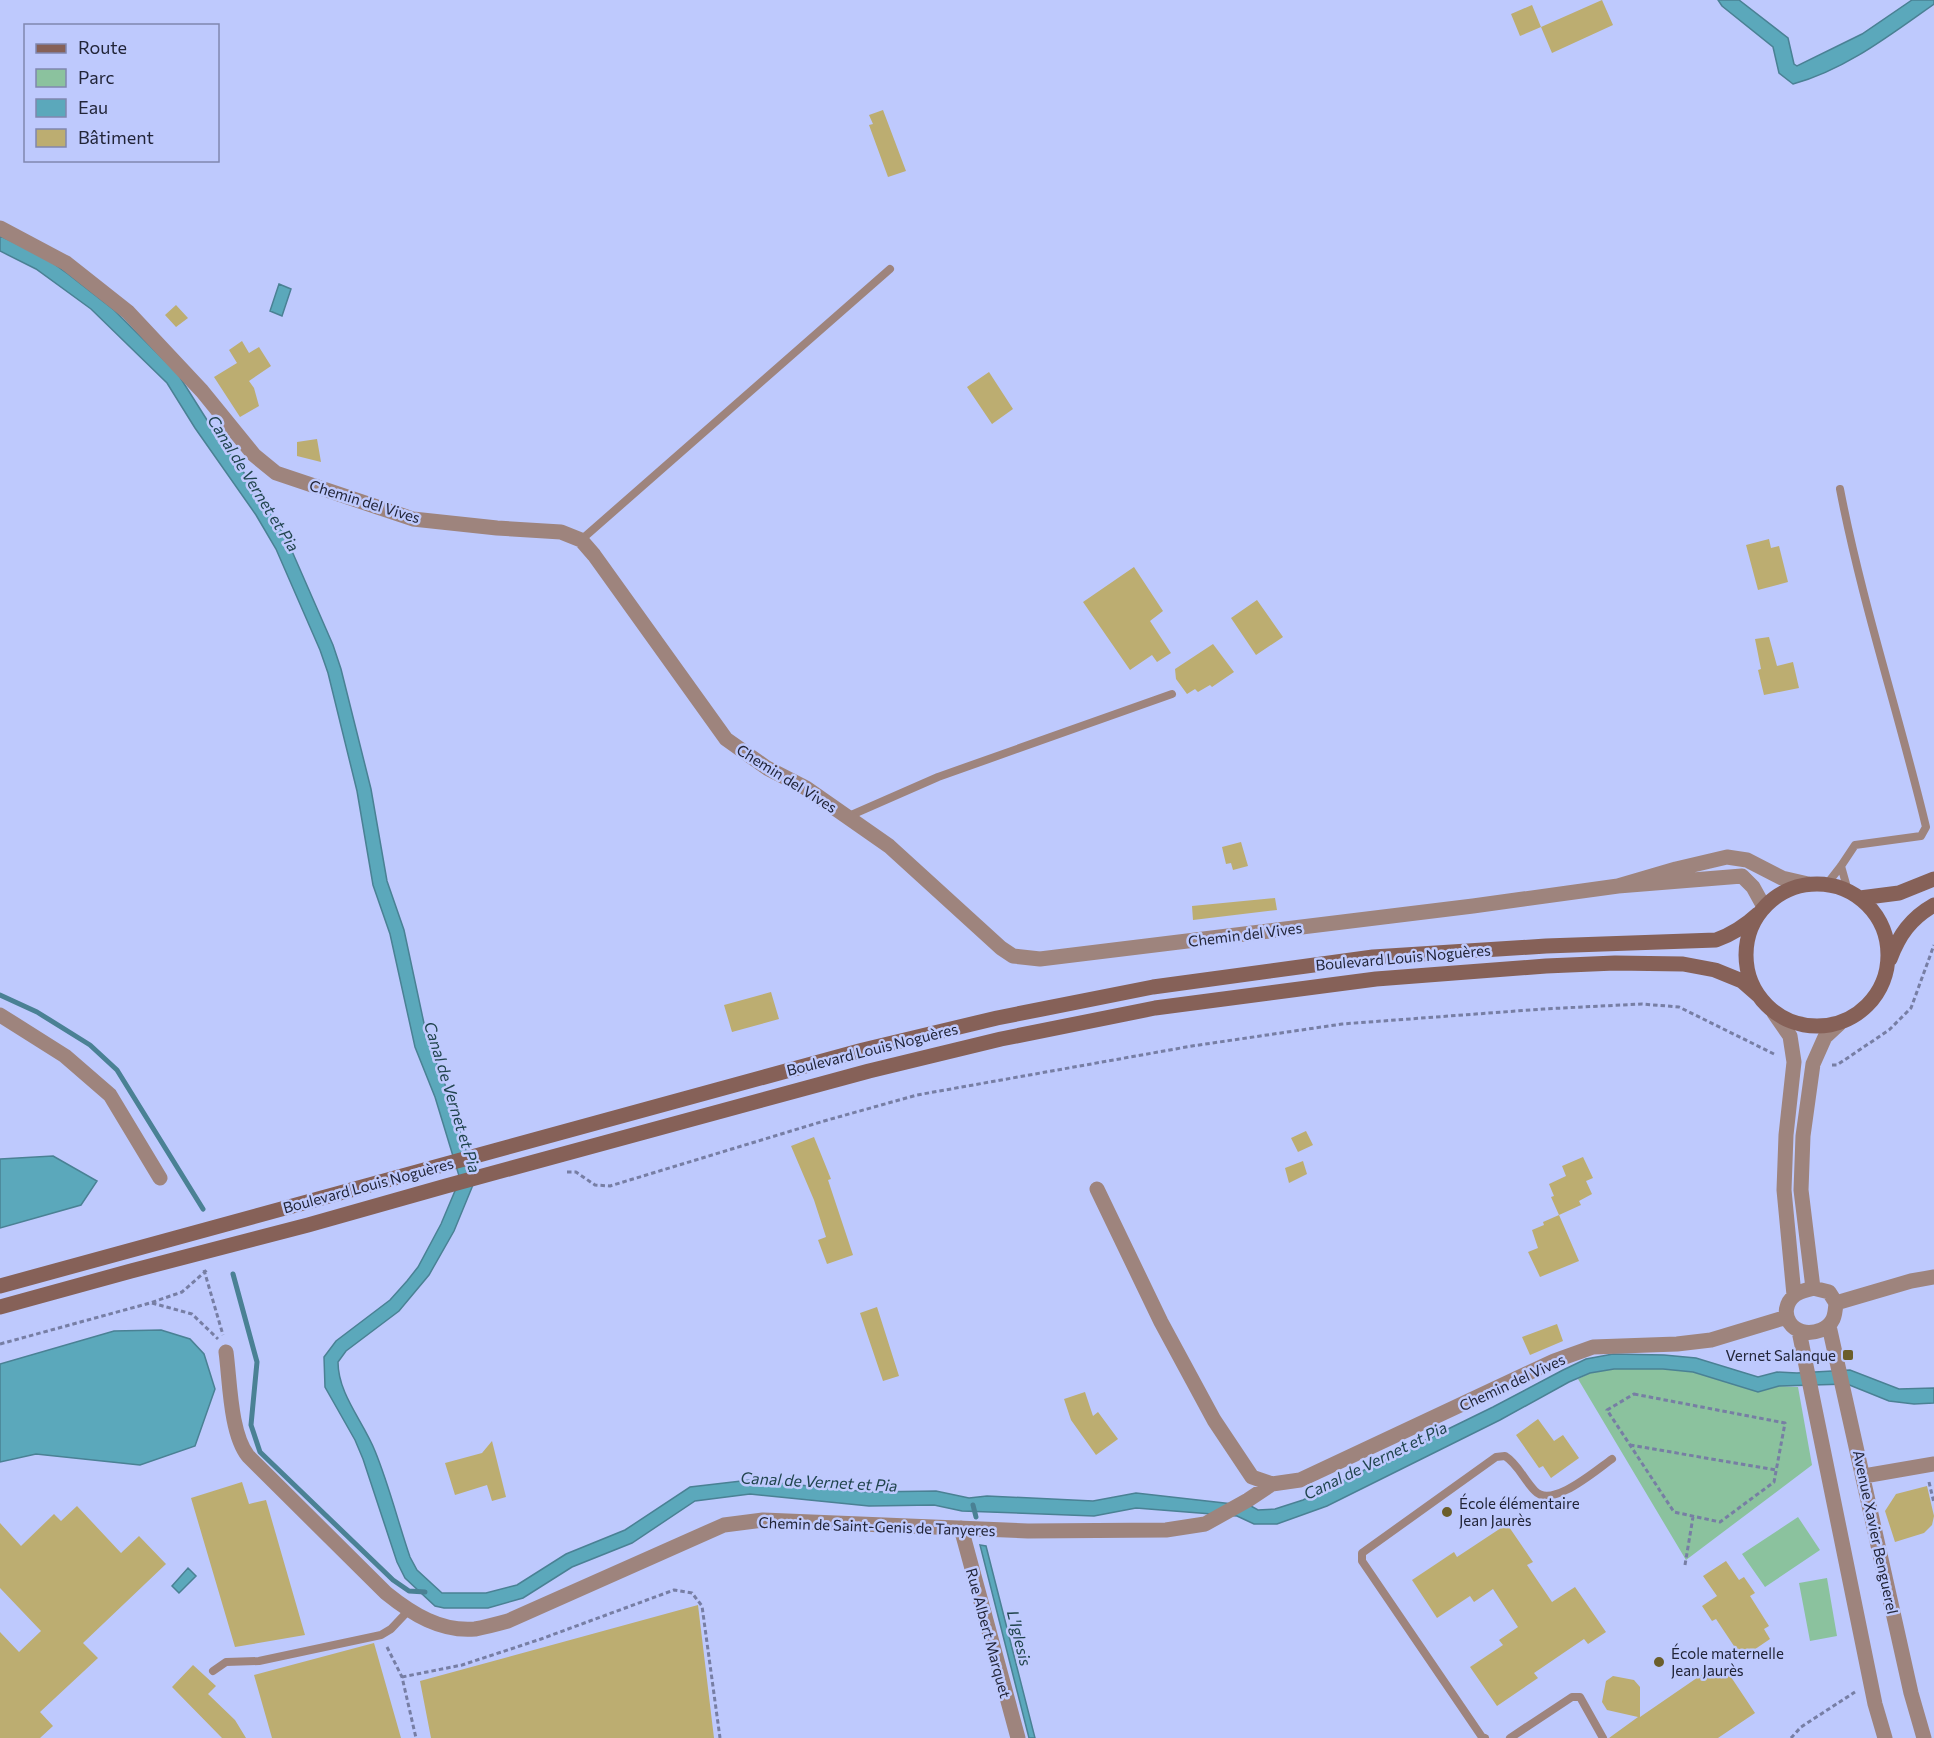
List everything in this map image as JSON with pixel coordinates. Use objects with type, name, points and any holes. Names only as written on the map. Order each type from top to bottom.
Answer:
[{"type":"main road","points":[[1934,879],[1899,893],[1854,894],[1827,884],[1808,884],[1792,888],[1777,896],[1761,911],[1749,934],[1746,955],[1748,976],[1758,995],[1774,1013],[1794,1024],[1817,1027],[1839,1024],[1858,1015],[1873,1000],[1884,982],[1888,962],[1898,938],[1912,920],[1934,905]]},
{"type":"main road","points":[[1854,894],[1880,923],[1886,938],[1888,962]]},
{"type":"main road","name":"Boulevard Louis Noguères","points":[[0,1286],[863,1050],[997,1018],[1154,987],[1373,957],[1546,946],[1716,940],[1744,927],[1761,911]]},
{"type":"main road","name":"Boulevard Louis Noguères","points":[[0,1307],[308,1226],[446,1186],[869,1071],[1001,1039],[1166,1007],[1376,979],[1615,963],[1683,964],[1715,970],[1742,981],[1758,995]]},
{"type":"street","name":"Chemin del Vives","points":[[0,228],[66,263],[128,312],[202,391],[254,455],[276,473],[413,519],[561,532],[581,540],[726,739],[767,768],[806,788],[849,816],[889,846],[1001,948],[1013,956],[1040,959],[1618,886],[1742,876],[1754,886],[1761,911]]},
{"type":"street","name":"Chemin del Vives","points":[[1618,886],[1727,857],[1747,860],[1782,878],[1808,884]]},
{"type":"street","points":[[1774,1013],[1790,1036],[1794,1062],[1786,1134],[1784,1190],[1794,1295],[1788,1306],[1787,1317],[1791,1327],[1799,1331],[1811,1333],[1829,1326],[1835,1317],[1836,1303],[1828,1292],[1813,1288],[1794,1295]]},
{"type":"street","points":[[0,1015],[65,1056],[110,1095],[160,1178]]},
{"type":"street","points":[[1813,1288],[1802,1190],[1803,1136],[1813,1064],[1825,1037],[1839,1024]]},
{"type":"street","points":[[1097,1189],[1161,1322],[1214,1420],[1252,1477],[1272,1484]]},
{"type":"street","points":[[1836,1303],[1911,1281],[1934,1277]]},
{"type":"street","name":"Chemin del Vives","points":[[1272,1484],[1300,1480],[1554,1361],[1593,1347],[1677,1344],[1711,1340],[1787,1317]]},
{"type":"street","name":"Avenue Xavier Benguerel","points":[[1829,1326],[1911,1693],[1924,1738]]},
{"type":"street","points":[[1799,1331],[1870,1683],[1885,1738]]},
{"type":"street","name":"Chemin de Saint-Genis de Tanyeres","points":[[226,1349],[237,1433],[241,1447],[386,1593],[408,1611],[440,1626],[474,1629],[508,1622],[723,1525],[764,1520],[1028,1531],[1166,1530],[1205,1524],[1272,1484]]},
{"type":"street","points":[[1864,1476],[1929,1465]]},
{"type":"street","name":"Rue Albert Marquet","points":[[961,1528],[1018,1738]]},
{"type":"lane","points":[[581,540],[890,269]]},
{"type":"lane","points":[[1827,884],[1855,845],[1921,836],[1926,827],[1907,749],[1853,556],[1840,489]]},
{"type":"lane","points":[[849,816],[938,777],[1172,694]]},
{"type":"lane","points":[[1841,866],[1854,894]]},
{"type":"lane","points":[[1485,1738],[1482,1737],[1362,1560],[1362,1553],[1496,1458],[1504,1456],[1512,1460],[1536,1493],[1544,1496],[1552,1496],[1566,1490],[1612,1459]]},
{"type":"lane","points":[[213,1671],[226,1662],[259,1661],[381,1635],[391,1629],[408,1611]]},
{"type":"lane","points":[[1510,1738],[1572,1697],[1581,1698],[1603,1738]]},
{"type":"path","points":[[1813,1064],[1837,1065],[1889,1030],[1911,1008],[1934,945]]},
{"type":"path","points":[[564,1172],[576,1172],[595,1185],[610,1185],[824,1120],[917,1095],[1192,1046],[1342,1024],[1543,1009],[1642,1004],[1678,1007],[1756,1047],[1794,1062]]},
{"type":"path","points":[[0,1344],[182,1292],[204,1270],[211,1269]]},
{"type":"path","points":[[204,1270],[226,1349]]},
{"type":"path","points":[[150,1303],[192,1314],[226,1349]]},
{"type":"path","points":[[1634,1394],[1785,1423],[1776,1470],[1774,1482],[1720,1522],[1674,1512],[1607,1410],[1634,1394]]},
{"type":"path","points":[[1630,1445],[1776,1470]]},
{"type":"path","points":[[1929,1465],[1934,1503]]},
{"type":"path","points":[[1685,1565],[1693,1516]]},
{"type":"path","points":[[402,1677],[462,1665],[542,1639],[674,1590],[692,1593],[702,1606],[720,1738]]},
{"type":"path","points":[[381,1635],[402,1677],[416,1738]]},
{"type":"path","points":[[1791,1738],[1801,1727],[1870,1683]]},
{"type":"green space","points":[[1614,1369],[1663,1369],[1693,1372],[1758,1392],[1779,1386],[1798,1387],[1812,1465],[1686,1560],[1578,1379],[1590,1373]]},
{"type":"green space","points":[[1798,1517],[1820,1550],[1765,1587],[1742,1554]]},
{"type":"green space","points":[[1827,1578],[1837,1636],[1810,1641],[1799,1583]]},
{"type":"water","points":[[1718,0],[1739,0],[1788,38],[1794,64],[1797,66],[1862,34],[1912,0],[1934,0],[1934,4],[1849,61],[1793,84],[1779,73],[1773,47],[1722,6]]},
{"type":"water","points":[[0,236],[43,256],[68,274],[114,310],[178,374],[268,507],[288,542],[333,645],[341,669],[371,789],[387,881],[404,930],[428,1042],[448,1092],[475,1180],[454,1231],[429,1275],[399,1311],[346,1351],[338,1362],[339,1374],[347,1396],[380,1464],[410,1557],[417,1570],[442,1593],[486,1593],[517,1585],[566,1554],[625,1530],[690,1487],[750,1480],[869,1492],[936,1491],[969,1498],[987,1496],[1093,1501],[1136,1493],[1251,1506],[1258,1510],[1275,1509],[1303,1500],[1586,1359],[1613,1354],[1696,1358],[1758,1377],[1777,1372],[1850,1370],[1899,1389],[1934,1388],[1934,1403],[1914,1404],[1889,1401],[1847,1384],[1779,1386],[1758,1392],[1693,1372],[1663,1369],[1614,1369],[1590,1373],[1569,1382],[1500,1420],[1327,1506],[1277,1524],[1254,1524],[1237,1516],[1136,1508],[1094,1516],[962,1511],[934,1505],[869,1506],[750,1494],[695,1501],[632,1543],[572,1567],[523,1598],[488,1608],[435,1606],[405,1578],[397,1562],[363,1459],[325,1387],[324,1357],[336,1341],[390,1300],[418,1267],[441,1224],[460,1179],[435,1097],[415,1047],[390,934],[373,885],[357,791],[328,673],[276,549],[256,515],[195,428],[167,383],[91,309],[36,269],[0,251]]},
{"type":"water","points":[[279,284],[291,289],[282,316],[270,311]]},
{"type":"water","points":[[53,1156],[97,1181],[81,1205],[0,1228],[0,1159]]},
{"type":"water","points":[[161,1330],[190,1339],[204,1354],[215,1389],[195,1446],[140,1465],[36,1454],[0,1462],[0,1364],[114,1331]]},
{"type":"water","points":[[980,1545],[986,1546],[1035,1738],[1029,1738]]},
{"type":"water","points":[[188,1568],[196,1576],[179,1593],[172,1586]]},
{"type":"building","points":[[1602,0],[1613,25],[1552,53],[1541,27]]},
{"type":"building","points":[[1532,5],[1541,27],[1520,36],[1511,14]]},
{"type":"building","points":[[883,110],[906,171],[888,177],[869,125],[873,124],[869,115]]},
{"type":"building","points":[[176,305],[188,318],[176,327],[165,315]]},
{"type":"building","points":[[242,341],[249,353],[259,347],[271,366],[249,381],[254,388],[259,406],[240,417],[214,377],[237,363],[229,350]]},
{"type":"building","points":[[989,372],[1013,409],[992,424],[967,387]]},
{"type":"building","points":[[317,439],[321,462],[297,456],[297,442]]},
{"type":"building","points":[[1769,539],[1771,548],[1779,546],[1788,582],[1758,590],[1746,545]]},
{"type":"building","points":[[1134,567],[1163,611],[1150,621],[1171,653],[1157,662],[1152,655],[1130,670],[1083,602]]},
{"type":"building","points":[[1257,600],[1283,637],[1256,655],[1231,618]]},
{"type":"building","points":[[1769,637],[1777,666],[1793,662],[1799,688],[1764,695],[1758,670],[1761,669],[1755,639]]},
{"type":"building","points":[[1213,644],[1234,672],[1212,687],[1210,685],[1198,692],[1195,689],[1187,694],[1176,679],[1175,669]]},
{"type":"building","points":[[1241,842],[1248,866],[1233,870],[1231,863],[1226,864],[1222,847]]},
{"type":"building","points":[[1275,898],[1277,910],[1193,920],[1192,906]]},
{"type":"building","points":[[771,992],[779,1019],[732,1032],[724,1005]]},
{"type":"building","points":[[1306,1131],[1313,1145],[1298,1152],[1291,1138]]},
{"type":"building","points":[[814,1137],[831,1179],[828,1180],[853,1255],[827,1264],[818,1240],[826,1237],[814,1200],[791,1146]]},
{"type":"building","points":[[1583,1157],[1593,1178],[1586,1181],[1592,1194],[1579,1201],[1581,1205],[1559,1215],[1551,1197],[1554,1196],[1549,1184],[1566,1176],[1562,1166]]},
{"type":"building","points":[[1303,1161],[1307,1174],[1289,1183],[1285,1168]]},
{"type":"building","points":[[1559,1215],[1579,1261],[1540,1277],[1528,1252],[1538,1248],[1532,1230]]},
{"type":"building","points":[[877,1307],[899,1376],[883,1381],[860,1313]]},
{"type":"building","points":[[1557,1324],[1563,1341],[1530,1355],[1522,1337]]},
{"type":"building","points":[[1085,1392],[1093,1416],[1098,1412],[1118,1439],[1096,1455],[1071,1420],[1064,1399]]},
{"type":"building","points":[[1538,1419],[1554,1441],[1563,1435],[1579,1458],[1551,1478],[1543,1466],[1539,1468],[1516,1435]]},
{"type":"building","points":[[492,1441],[506,1497],[492,1501],[487,1485],[455,1495],[445,1463],[482,1453]]},
{"type":"building","points":[[242,1482],[249,1504],[266,1500],[305,1635],[235,1647],[191,1498]]},
{"type":"building","points":[[1927,1486],[1934,1516],[1932,1525],[1924,1533],[1895,1542],[1885,1511],[1896,1494]]},
{"type":"building","points":[[77,1506],[121,1553],[139,1536],[166,1564],[83,1643],[98,1658],[40,1712],[53,1726],[40,1738],[0,1738],[0,1632],[19,1652],[41,1631],[0,1588],[0,1523],[21,1546],[54,1514],[61,1521]]},
{"type":"building","points":[[1507,1524],[1533,1562],[1527,1565],[1552,1602],[1575,1587],[1606,1632],[1588,1644],[1584,1639],[1534,1673],[1538,1678],[1497,1706],[1470,1667],[1503,1645],[1499,1640],[1518,1627],[1493,1589],[1474,1602],[1470,1596],[1437,1618],[1412,1580],[1454,1552],[1457,1557]]},
{"type":"building","points":[[1726,1561],[1739,1580],[1744,1577],[1755,1593],[1750,1596],[1769,1626],[1764,1629],[1770,1639],[1742,1658],[1716,1619],[1712,1621],[1702,1606],[1717,1596],[1703,1576]]},
{"type":"building","points":[[698,1605],[714,1738],[431,1738],[420,1681]]},
{"type":"building","points":[[374,1643],[401,1738],[272,1738],[254,1675]]},
{"type":"building","points":[[193,1665],[216,1686],[208,1694],[235,1720],[246,1738],[222,1738],[172,1687]]},
{"type":"building","points":[[1725,1668],[1755,1713],[1718,1738],[1609,1738],[1638,1717],[1607,1710],[1602,1702],[1606,1681],[1613,1676],[1634,1680],[1640,1687],[1640,1717],[1707,1671],[1711,1677]]},
{"type":"waterway","points":[[0,995],[37,1012],[90,1045],[117,1070],[203,1209]]},
{"type":"waterway","points":[[233,1274],[257,1362],[251,1425],[260,1452],[393,1580],[409,1591],[425,1592]]},
{"type":"waterway","name":"L'Iglesis","points":[[973,1505],[976,1517]]},
{"type":"place","name":"Vernet Salanque","points":[[1848,1355]]},
{"type":"place","name":"École élémentaire Jean Jaurès","points":[[1447,1512]]},
{"type":"place","name":"École maternelle Jean Jaurès","points":[[1659,1662]]},
{"type":"water label","name":"Canal de Vernet et Pia","points":[[254,483]]},
{"type":"water label","name":"Canal de Vernet et Pia","points":[[453,1097]]},
{"type":"water label","name":"Canal de Vernet et Pia","points":[[1375,1460]]},
{"type":"water label","name":"Canal de Vernet et Pia","points":[[819,1481]]}]
